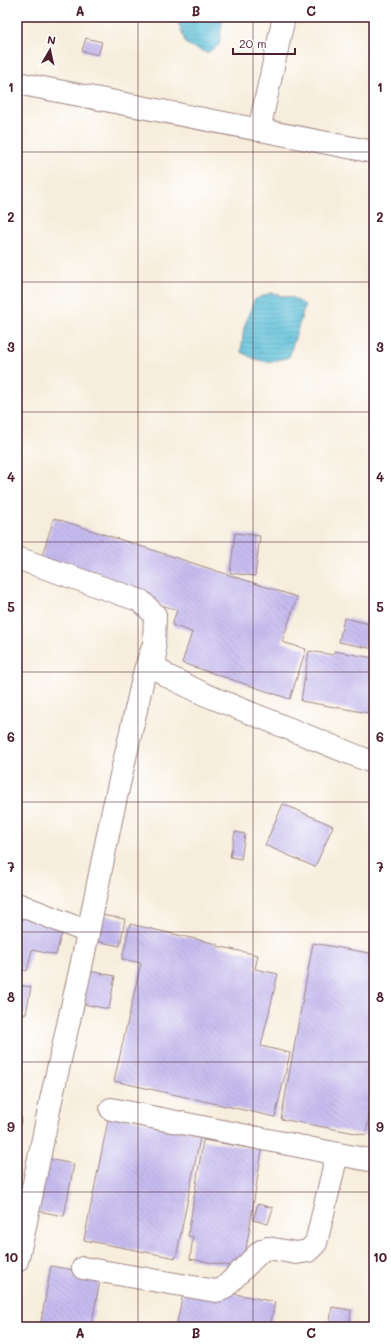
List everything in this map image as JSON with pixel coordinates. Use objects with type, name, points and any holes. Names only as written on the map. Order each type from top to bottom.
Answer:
[{"type":"street","points":[[259,130],[284,17]]},
{"type":"street","points":[[17,83],[374,152]]},
{"type":"street","points":[[17,558],[141,601],[155,615],[154,644],[156,667],[167,676],[227,704],[374,763]]},
{"type":"street","points":[[17,1261],[112,815],[143,678],[154,644]]},
{"type":"street","points":[[17,904],[88,932]]},
{"type":"street","points":[[111,1109],[374,1161]]},
{"type":"street","points":[[82,1268],[216,1291],[223,1289],[260,1251],[268,1248],[296,1253],[308,1251],[316,1242],[337,1154]]},
{"type":"water","points":[[178,17],[223,17],[219,45],[207,53],[186,44],[179,25]]},
{"type":"water","points":[[270,293],[293,298],[305,305],[289,357],[275,361],[264,361],[241,352],[244,328],[254,300]]},
{"type":"building","points":[[86,38],[102,42],[98,55],[82,51]]},
{"type":"building","points":[[54,518],[297,597],[282,642],[306,649],[290,699],[182,663],[192,632],[172,625],[177,610],[39,565]]},
{"type":"building","points":[[235,533],[260,536],[255,576],[230,573]]},
{"type":"building","points":[[344,618],[374,625],[374,649],[339,642]]},
{"type":"building","points":[[309,651],[334,655],[334,651],[374,658],[374,714],[301,701]]},
{"type":"building","points":[[283,804],[333,826],[315,867],[265,845]]},
{"type":"building","points":[[235,832],[245,834],[241,859],[230,857]]},
{"type":"building","points":[[17,913],[64,924],[56,955],[32,950],[27,971],[17,968]]},
{"type":"building","points":[[101,915],[125,919],[120,946],[96,941]]},
{"type":"building","points":[[130,924],[258,955],[255,969],[278,974],[261,1046],[290,1053],[275,1117],[114,1081],[141,963],[122,959]]},
{"type":"building","points":[[313,943],[374,954],[374,1088],[366,1135],[281,1119]]},
{"type":"building","points":[[88,971],[115,976],[109,1009],[82,1004]]},
{"type":"building","points":[[17,985],[31,987],[26,1014],[17,1013]]},
{"type":"building","points":[[109,1115],[201,1133],[176,1258],[84,1240]]},
{"type":"building","points":[[17,1117],[22,1118],[17,1134]]},
{"type":"building","points":[[203,1140],[262,1150],[243,1268],[190,1259],[193,1237],[188,1236]]},
{"type":"building","points":[[48,1159],[74,1164],[64,1216],[38,1211]]},
{"type":"building","points":[[258,1204],[273,1208],[268,1224],[253,1220]]},
{"type":"building","points":[[51,1266],[101,1275],[91,1327],[40,1327]]},
{"type":"building","points":[[185,1284],[275,1302],[270,1327],[176,1327]]},
{"type":"building","points":[[332,1307],[351,1310],[349,1327],[329,1327]]},
{"type":"building","points":[[309,1323],[327,1326],[327,1327],[309,1327]]}]
